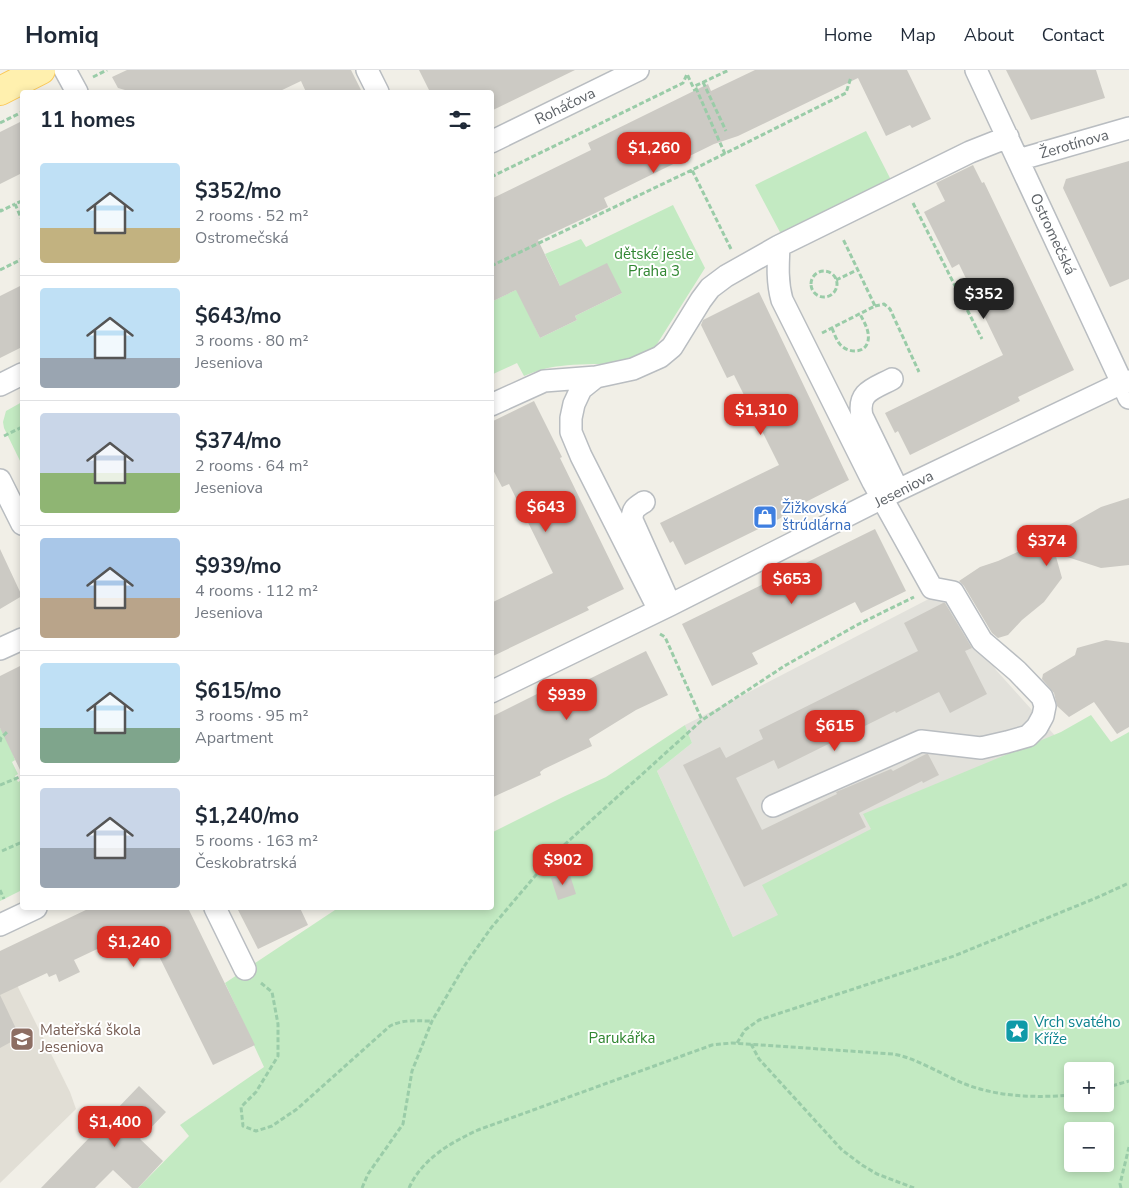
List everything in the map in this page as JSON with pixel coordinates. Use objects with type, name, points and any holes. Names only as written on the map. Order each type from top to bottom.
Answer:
[{"type":"main road","points":[[0,91],[41,70]]},
{"type":"street","points":[[66,70],[76,90]]},
{"type":"street","points":[[367,70],[377,90]]},
{"type":"street","name":"Roháčova","points":[[494,141],[638,70]]},
{"type":"street","name":"Ostromečská","points":[[976,70],[1127,388]]},
{"type":"street","name":"Žerotínova","points":[[1018,160],[1129,128]]},
{"type":"street","points":[[494,404],[544,381],[596,377],[633,369],[660,357],[672,347],[700,300],[710,288],[726,276],[779,246],[970,152],[1008,137]]},
{"type":"street","points":[[779,246],[779,288],[782,300],[890,495]]},
{"type":"street","points":[[0,385],[20,375]]},
{"type":"street","points":[[596,377],[581,389],[571,418],[571,432],[581,456],[661,615]]},
{"type":"street","points":[[773,806],[921,741],[981,748],[1028,736],[1037,727],[1043,716],[1045,706],[1042,697],[1017,671],[982,641],[953,592],[932,588],[890,495],[860,406],[862,397],[868,391],[892,379]]},
{"type":"street","name":"Jeseniova","points":[[494,691],[661,615],[890,495],[1127,388]]},
{"type":"street","points":[[0,480],[20,520]]},
{"type":"street","points":[[644,502],[635,507],[632,512],[632,520],[661,615]]},
{"type":"street","points":[[0,649],[20,640]]},
{"type":"street","points":[[0,925],[32,910]]},
{"type":"street","points":[[216,910],[252,975]]},
{"type":"path","points":[[725,154],[695,86],[729,70]]},
{"type":"path","points":[[494,176],[683,83],[687,74],[695,91]]},
{"type":"path","points":[[494,265],[725,154],[846,93],[851,77]]},
{"type":"path","points":[[703,82],[726,131]]},
{"type":"path","points":[[0,123],[20,113]]},
{"type":"path","points":[[577,126],[580,133]]},
{"type":"path","points":[[692,170],[731,250]]},
{"type":"path","points":[[912,181],[982,339]]},
{"type":"path","points":[[0,209],[1,211],[20,202]]},
{"type":"path","points":[[15,204],[20,215]]},
{"type":"path","points":[[834,219],[875,306]]},
{"type":"path","points":[[0,270],[20,260]]},
{"type":"path","points":[[836,280],[857,270]]},
{"type":"path","points":[[819,271],[828,271],[836,280],[837,288],[828,297],[819,296],[812,290],[811,281],[819,271]]},
{"type":"path","points":[[804,342],[875,306],[884,304],[890,309],[919,372]]},
{"type":"path","points":[[832,328],[840,343],[847,350],[856,352],[864,348],[868,342],[868,334],[860,314]]},
{"type":"path","points":[[4,436],[20,428]]},
{"type":"path","points":[[362,1188],[368,1174],[403,1124],[412,1071],[432,1022],[465,965],[491,928],[552,856],[702,720],[786,665],[857,625],[932,588]]},
{"type":"path","points":[[661,615],[664,637],[702,720]]},
{"type":"path","points":[[0,742],[7,732]]},
{"type":"path","points":[[0,785],[20,777]]},
{"type":"path","points":[[1,850],[20,843]]},
{"type":"path","points":[[737,1043],[745,1030],[760,1020],[954,956],[1129,883]]},
{"type":"path","points":[[0,890],[6,903]]},
{"type":"path","points":[[252,975],[272,992],[278,1024],[278,1056],[256,1092],[241,1108],[243,1126],[256,1131],[272,1126],[297,1109],[390,1026],[397,1022],[407,1021],[432,1022]]},
{"type":"path","points":[[408,1188],[423,1166],[441,1150],[458,1139],[712,1045],[737,1043],[893,1054],[965,1084],[998,1093],[1064,1095]]},
{"type":"path","points":[[751,1044],[759,1060],[842,1150],[877,1174],[914,1188]]},
{"type":"path","points":[[1114,1085],[1129,1081]]},
{"type":"path","points":[[1121,1188],[1129,1147]]},
{"type":"shaded area","points":[[948,589],[996,670],[1129,818],[733,937],[657,771],[692,743],[685,725]]},
{"type":"shaded area","name":"Mateřská škola Jeseniova","points":[[0,951],[70,1092],[76,1109],[0,1183]]},
{"type":"green space","points":[[866,131],[891,180],[781,234],[755,185]]},
{"type":"green space","name":"dětské jesle Praha 3","points":[[673,205],[705,268],[657,344],[636,358],[624,362],[556,367],[524,376],[517,363],[494,374],[494,301],[534,281],[524,304],[540,338],[577,320],[575,316],[622,293],[560,286],[545,254],[581,239],[586,247]]},
{"type":"green space","points":[[20,403],[20,461],[4,428],[3,422],[6,411]]},
{"type":"green space","name":"Parukářka","points":[[1091,715],[1111,742],[1129,732],[1129,1188],[138,1188],[189,1136],[180,1125],[264,1067],[225,983],[335,910],[494,910],[494,832],[606,777],[685,725],[692,743],[657,771],[733,937],[778,915],[762,885],[871,829],[863,814],[1061,732]]},
{"type":"green space","points":[[4,727],[15,760],[12,762],[18,774],[15,776],[18,782],[20,781],[20,891],[0,901],[0,729]]},
{"type":"building","points":[[127,70],[351,70],[361,90],[305,90],[301,81],[282,90],[125,90],[118,88],[112,77]]},
{"type":"building","points":[[419,70],[575,70],[494,110],[494,90],[429,90]]},
{"type":"building","points":[[755,70],[907,70],[931,119],[912,128],[910,125],[886,136],[858,78],[738,136],[714,144],[604,198],[608,207],[538,240],[560,286],[607,263],[622,293],[575,316],[577,320],[540,338],[516,290],[494,301],[494,198],[591,150],[588,143],[708,84],[711,91]]},
{"type":"building","points":[[1006,70],[1096,70],[1105,98],[1031,120]]},
{"type":"building","points":[[20,122],[20,174],[0,184],[0,132]]},
{"type":"building","points":[[1129,161],[1129,279],[1110,287],[1063,188],[1066,179]]},
{"type":"building","points":[[973,165],[982,183],[984,182],[1074,370],[1018,397],[1020,401],[910,455],[898,431],[895,433],[885,413],[1003,355],[959,264],[952,268],[924,212],[945,201],[936,183]]},
{"type":"building","points":[[20,286],[20,348],[0,358],[0,296]]},
{"type":"building","points":[[759,292],[849,480],[794,508],[795,511],[685,565],[673,541],[670,543],[660,523],[779,465],[734,375],[727,378],[701,325],[703,320]]},
{"type":"building","points":[[534,401],[624,589],[587,607],[589,610],[494,656],[494,602],[553,573],[509,484],[502,487],[494,472],[494,421]]},
{"type":"building","points":[[1129,498],[1129,565],[1101,568],[1055,553],[1062,578],[1044,602],[1022,620],[1008,635],[998,638],[992,633],[964,586],[959,581],[980,567],[1028,547],[1066,544],[1062,529],[1101,507]]},
{"type":"building","points":[[875,529],[906,591],[861,613],[855,602],[752,653],[758,664],[712,686],[682,624]]},
{"type":"building","points":[[0,549],[20,592],[20,597],[0,609]]},
{"type":"building","points":[[945,603],[972,648],[965,651],[987,694],[950,713],[939,692],[896,713],[895,711],[778,769],[774,760],[736,778],[762,830],[837,794],[836,792],[891,769],[893,771],[926,754],[928,754],[939,775],[923,783],[922,781],[859,813],[866,827],[744,887],[683,765],[720,747],[726,758],[763,739],[759,730],[918,651],[904,623]]},
{"type":"building","points":[[1106,640],[1129,643],[1129,727],[1117,734],[1094,702],[1069,717],[1057,706],[1054,693],[1042,679],[1043,674],[1075,655],[1077,648]]},
{"type":"building","points":[[646,651],[668,695],[636,710],[589,739],[592,746],[544,769],[540,772],[541,775],[494,797],[494,716],[551,687],[553,692],[573,683],[575,686]]},
{"type":"building","points":[[20,666],[20,770],[0,728],[0,676]]},
{"type":"building","points":[[569,872],[576,894],[558,900],[551,878]]},
{"type":"building","points":[[86,910],[189,910],[255,1045],[213,1065],[147,932],[113,949],[110,943],[74,960],[80,972],[59,982],[56,974],[49,977],[47,973],[0,995],[0,951]]},
{"type":"building","points":[[238,910],[301,910],[308,925],[258,949]]},
{"type":"building","points":[[0,995],[20,1037],[0,1048]]},
{"type":"building","points":[[139,1086],[166,1112],[140,1139],[163,1161],[138,1188],[132,1188],[113,1170],[95,1188],[41,1188]]},
{"type":"place","name":"Žižkovská štrúdlárna","points":[[765,517]]},
{"type":"place","name":"Vrch svatého Kříže","points":[[1017,1031]]},
{"type":"place","name":"Mateřská škola Jeseniova","points":[[22,1039]]}]
